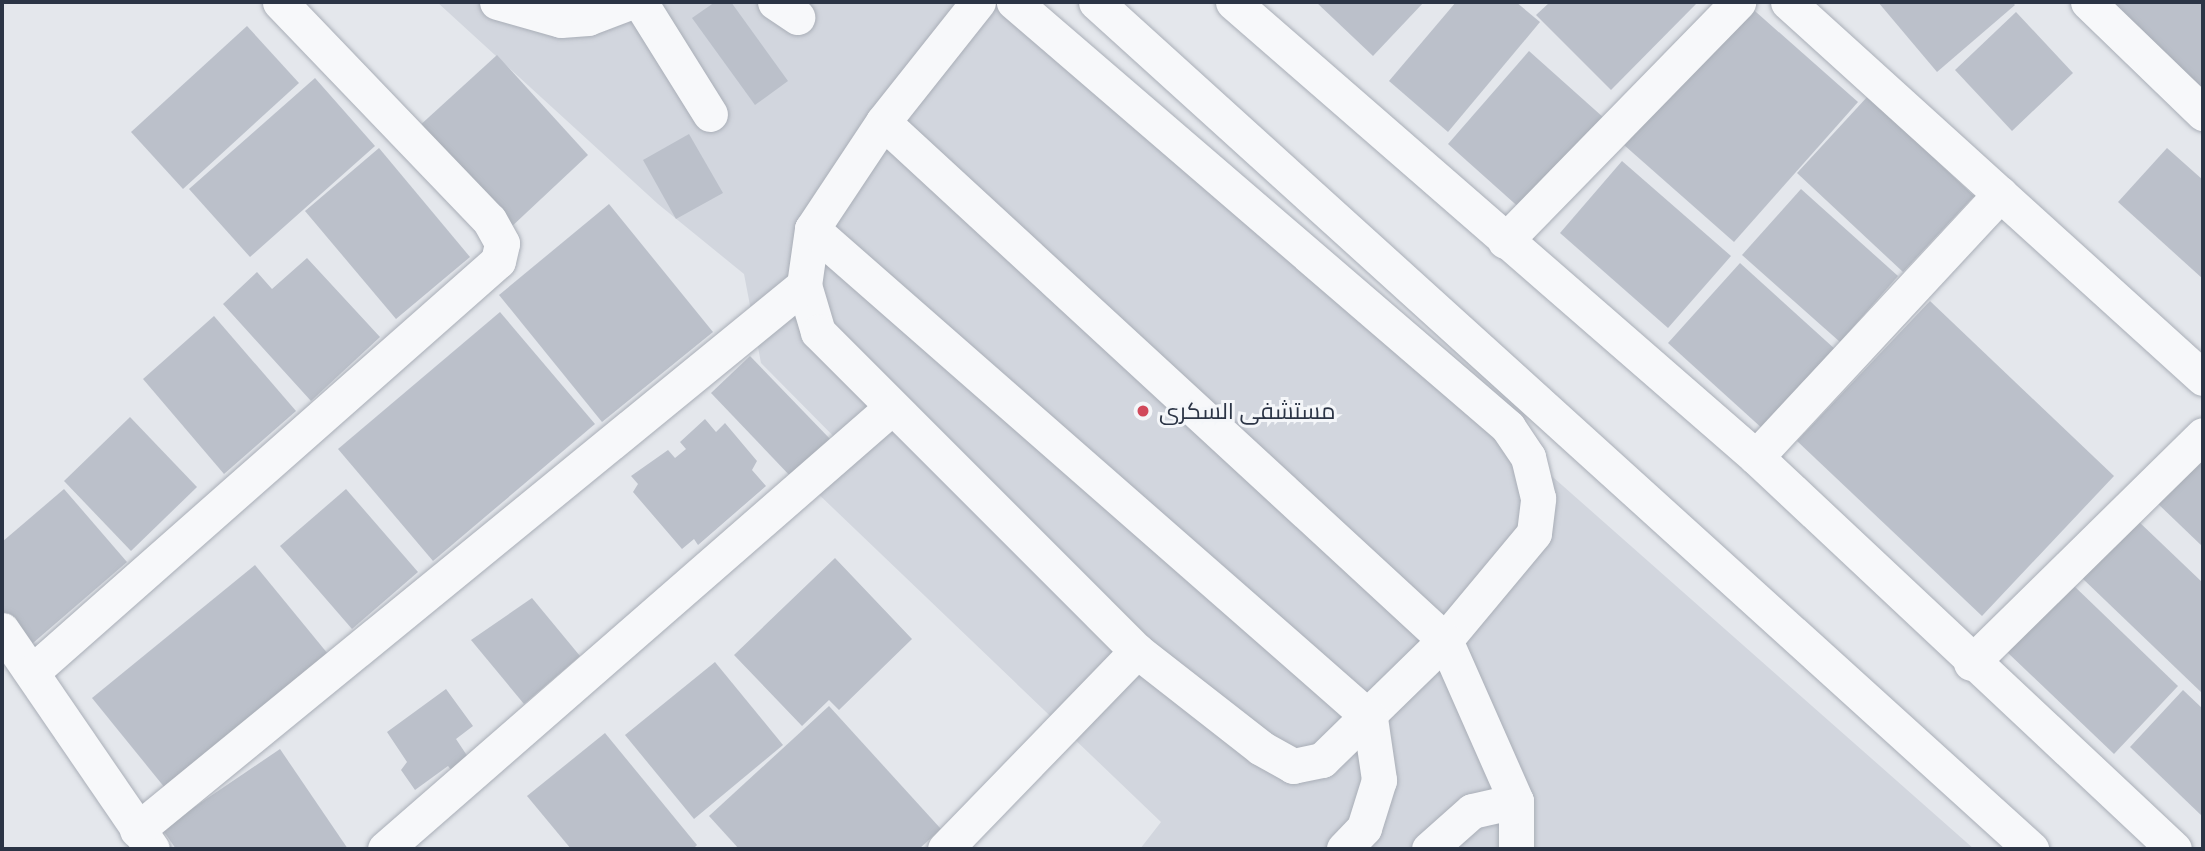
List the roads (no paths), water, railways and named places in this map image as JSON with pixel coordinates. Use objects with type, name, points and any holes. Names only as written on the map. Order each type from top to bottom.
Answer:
[{"type":"street","points":[[32,672],[498,261],[502,243],[489,220],[280,2]]},
{"type":"street","points":[[497,2],[561,20],[588,18],[630,2]]},
{"type":"street","points":[[640,2],[710,114]]},
{"type":"street","points":[[978,2],[883,122],[812,229],[804,285],[818,332],[890,409],[1137,651],[1293,766],[1322,760],[1370,718],[1445,640],[1534,533],[1538,498],[1528,457],[1508,427],[1014,2]]},
{"type":"street","points":[[1096,2],[2031,849]]},
{"type":"street","points":[[1506,241],[1738,2]]},
{"type":"street","points":[[1788,2],[2203,378]]},
{"type":"street","points":[[2088,2],[2203,113]]},
{"type":"street","points":[[1241,4],[1506,241],[1756,457],[1971,663],[2174,849]]},
{"type":"street","points":[[883,122],[1445,640],[1516,801],[1516,849]]},
{"type":"street","points":[[1756,457],[2000,194]]},
{"type":"street","points":[[812,229],[1370,718],[1378,780],[1364,828],[1344,849]]},
{"type":"street","points":[[2,630],[145,839],[804,285]]},
{"type":"street","points":[[385,849],[890,409]]},
{"type":"street","points":[[1971,663],[2203,435]]},
{"type":"street","points":[[946,849],[1137,651]]},
{"type":"street","points":[[1429,849],[1472,811],[1516,801]]},
{"type":"place","name":"مستشفى السكرى","points":[[1143,411]]}]
